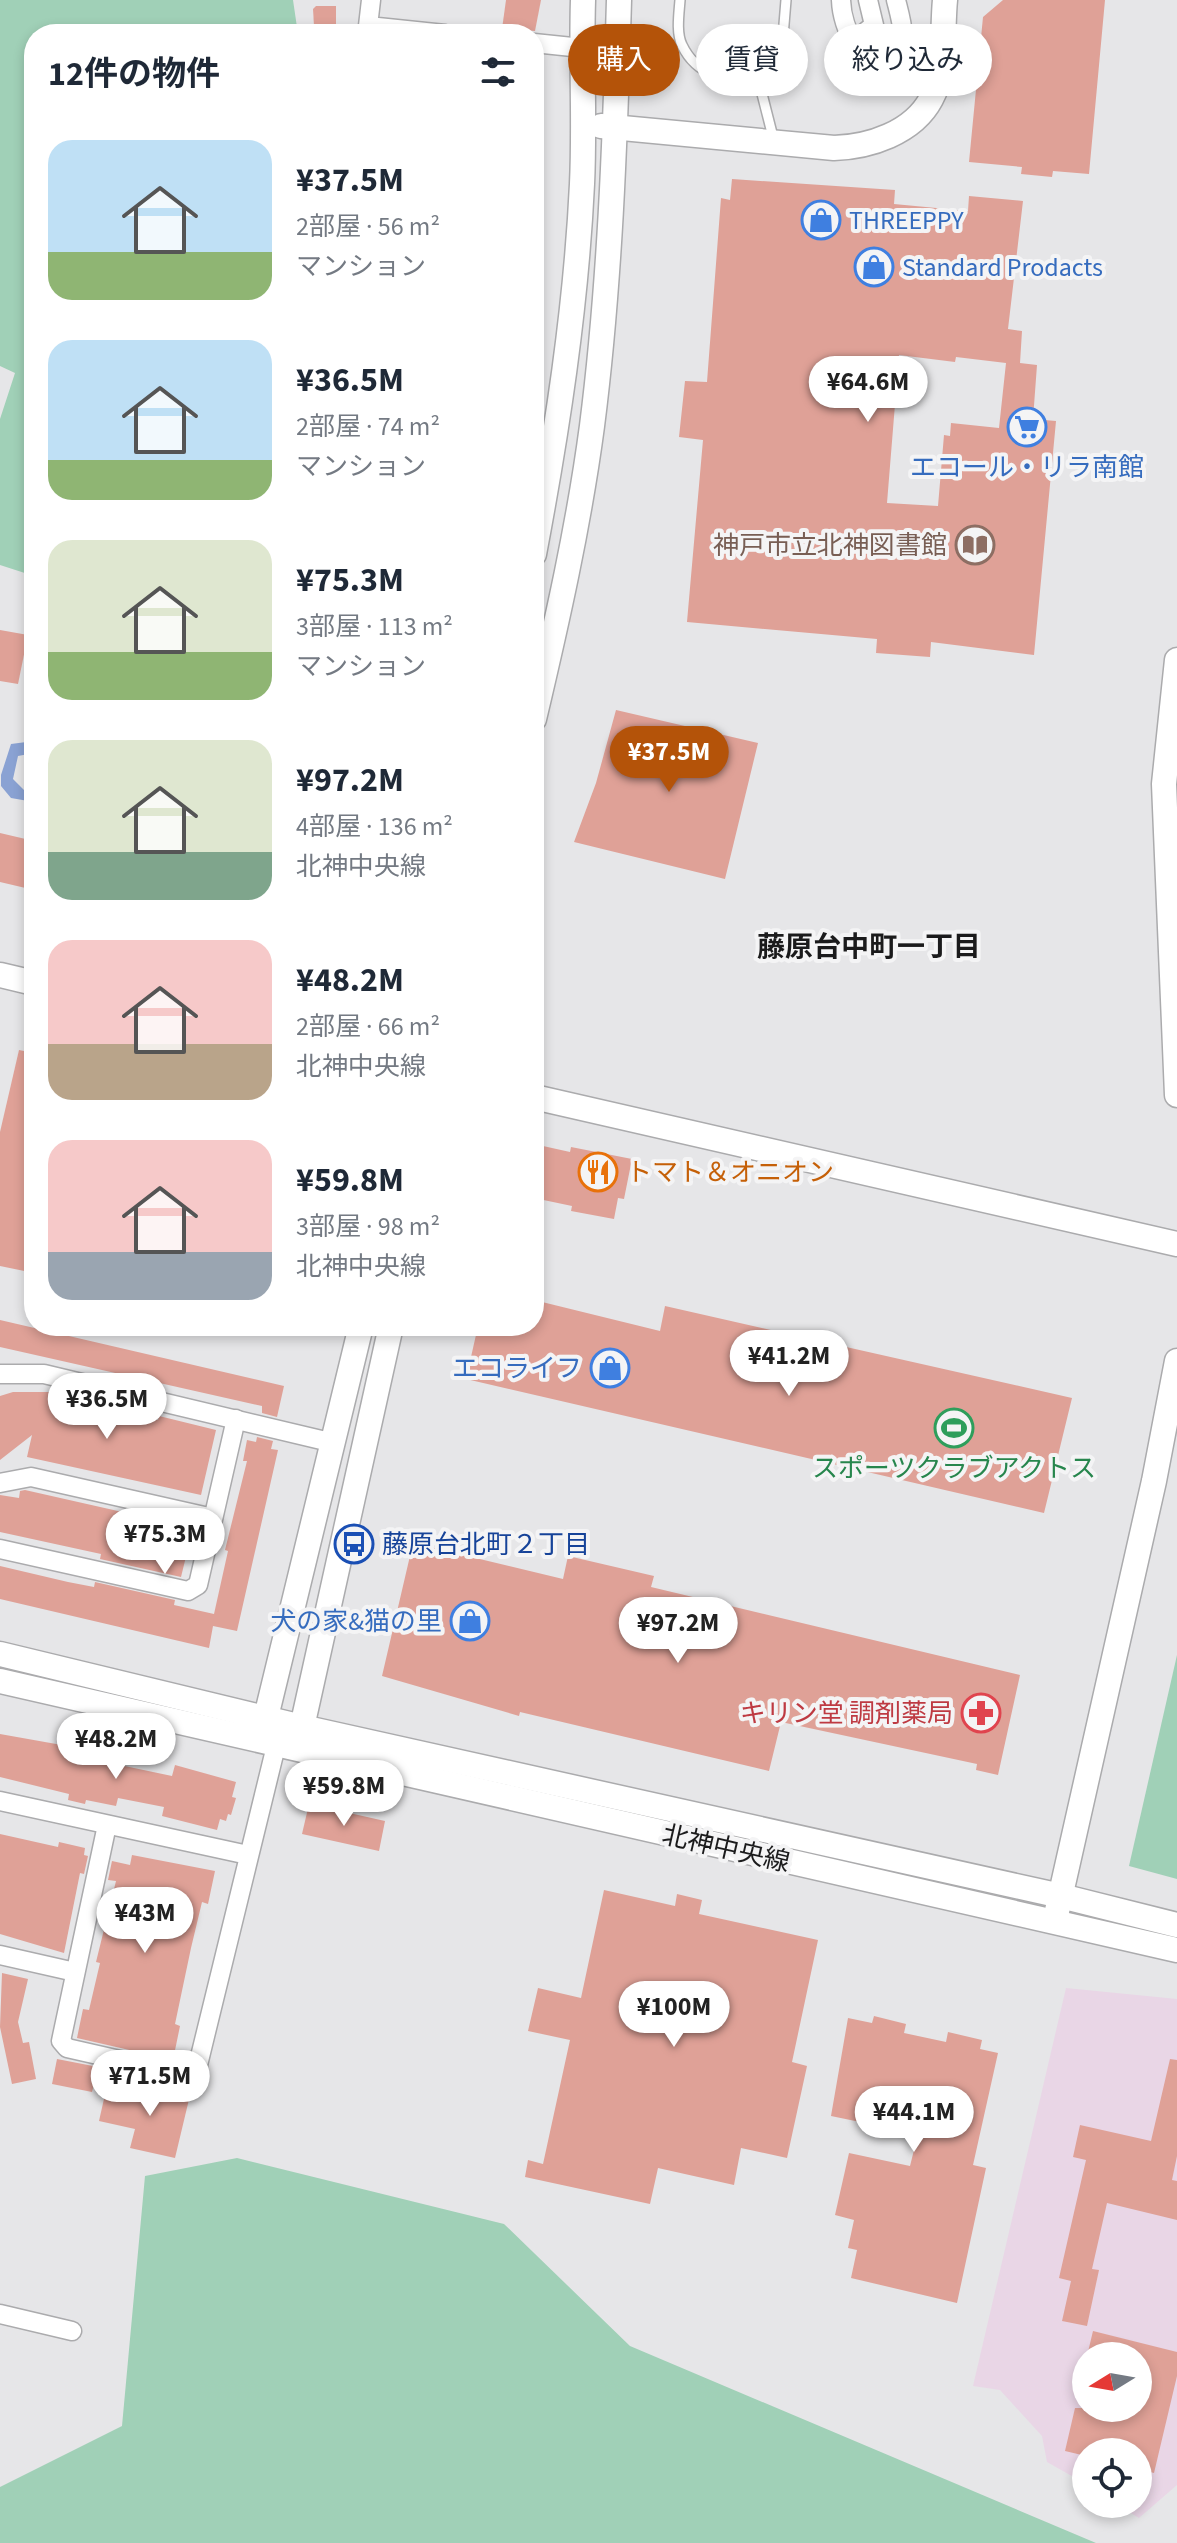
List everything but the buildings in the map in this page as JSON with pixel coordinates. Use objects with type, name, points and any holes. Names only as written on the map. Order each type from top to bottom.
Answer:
[{"type":"street","points":[[368,24],[371,0]]},
{"type":"street","points":[[582,24],[583,0]]},
{"type":"street","points":[[544,673],[573,538],[601,348],[616,127],[619,0]]},
{"type":"street","points":[[841,0],[846,24]]},
{"type":"street","points":[[868,0],[874,24]]},
{"type":"street","points":[[896,0],[902,24]]},
{"type":"street","points":[[583,124],[853,148],[887,137],[912,120],[931,100],[936,83],[945,0]]},
{"type":"street","points":[[544,44],[568,47]]},
{"type":"street","points":[[544,492],[568,344],[583,182],[583,96]]},
{"type":"street","points":[[1177,660],[1164,784],[1177,1095]]},
{"type":"street","points":[[0,975],[24,981]]},
{"type":"street","points":[[544,1099],[1177,1244]]},
{"type":"street","points":[[107,1825],[61,2041],[67,2048],[186,2075],[197,2069],[276,1746],[266,1717],[359,1336]]},
{"type":"street","points":[[276,1746],[302,1727],[389,1336]]},
{"type":"street","points":[[1054,1921],[1151,1496],[1177,1361]]},
{"type":"street","points":[[0,1374],[44,1374],[334,1443]]},
{"type":"street","points":[[0,1549],[188,1591],[198,1585],[236,1419]]},
{"type":"street","points":[[0,1483],[31,1477],[213,1518]]},
{"type":"street","points":[[0,1654],[302,1727],[1061,1896],[1177,1925]]},
{"type":"street","name":"北神中央線","points":[[0,1681],[1177,1950]]},
{"type":"street","points":[[0,1801],[248,1855]]},
{"type":"street","points":[[0,1955],[75,1972]]},
{"type":"street","points":[[0,2314],[72,2331]]},
{"type":"lane","points":[[680,0],[682,45],[696,61]]},
{"type":"lane","points":[[784,24],[786,0]]},
{"type":"lane","points":[[763,96],[774,141]]},
{"type":"shaded area","points":[[1066,1988],[1177,1999],[1177,2485],[1152,2507],[1152,2438],[1072,2438],[1072,2476],[1047,2462],[1042,2436],[1000,2390],[973,2386]]},
{"type":"green space","points":[[0,0],[293,0],[297,24],[24,24],[24,573],[0,565],[0,419],[15,373],[0,366]]},
{"type":"green space","points":[[1177,1655],[1177,1879],[1129,1866]]},
{"type":"green space","points":[[237,2158],[504,2224],[630,2346],[1096,2543],[0,2543],[0,2487],[122,2426],[145,2176]]},
{"type":"water","points":[[24,742],[24,755],[18,756],[13,779],[24,790],[24,800],[11,798],[1,786],[1,775],[11,744]]},
{"type":"place","name":"THREEPPY","points":[[821,220]]},
{"type":"place","name":"Standard Prodacts","points":[[874,267]]},
{"type":"place","name":"エコール・リラ南館","points":[[1027,427]]},
{"type":"place","name":"神戸市立北神図書館","points":[[975,545]]},
{"type":"place","name":"トマト＆オニオン","points":[[598,1172]]},
{"type":"place","name":"エコライフ","points":[[610,1368]]},
{"type":"place","name":"スポーツクラブアクトス","points":[[954,1428]]},
{"type":"place","name":"藤原台北町２丁目","points":[[354,1544]]},
{"type":"place","name":"犬の家&猫の里","points":[[470,1621]]},
{"type":"place","name":"キリン堂 調剤薬局","points":[[981,1713]]},
{"type":"district","name":"藤原台中町一丁目","points":[[869,946]]}]
